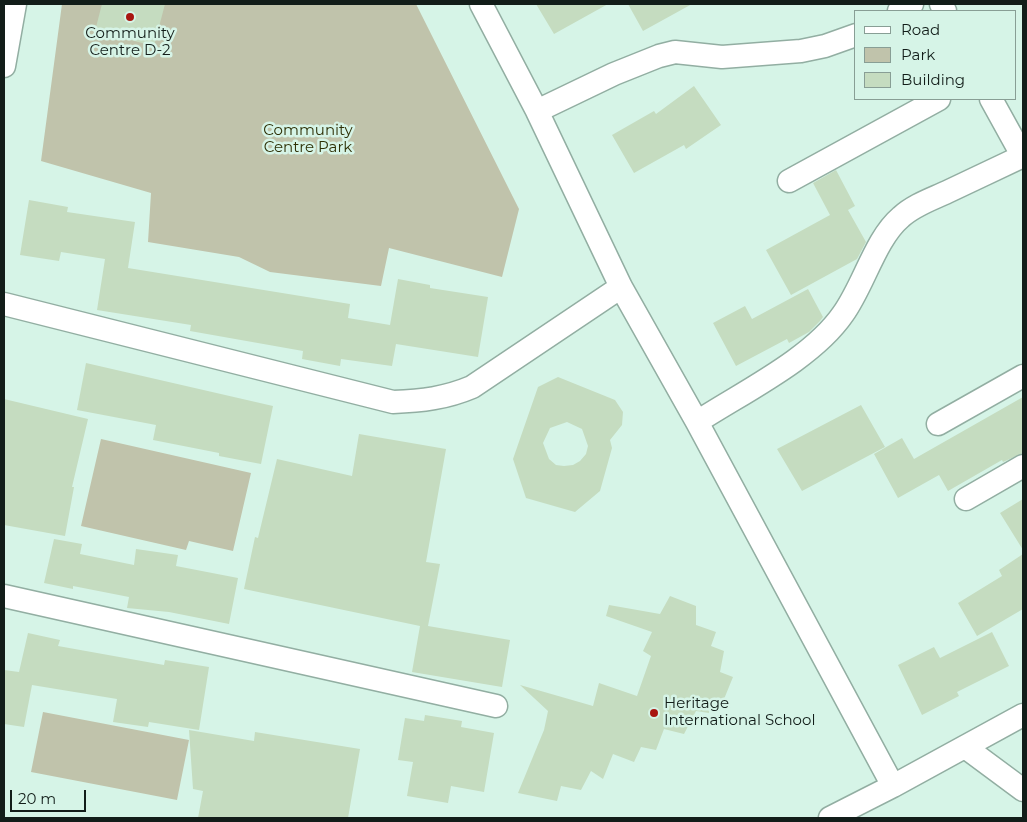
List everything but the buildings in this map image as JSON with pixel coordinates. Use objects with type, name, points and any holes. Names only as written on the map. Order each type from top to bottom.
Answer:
[{"type":"street","points":[[4,66],[16,4]]},
{"type":"street","points":[[480,4],[536,111],[621,287],[697,422],[893,786]]},
{"type":"street","points":[[901,10],[912,4]]},
{"type":"street","points":[[536,111],[614,74],[659,56],[675,52],[712,56],[739,56],[801,51],[825,46],[854,36]]},
{"type":"street","points":[[789,181],[937,100]]},
{"type":"street","points":[[697,422],[804,354],[824,336],[842,316],[866,276],[890,227],[902,215],[919,205],[1023,157],[992,100]]},
{"type":"street","points":[[4,304],[393,402],[448,397],[472,387],[621,287]]},
{"type":"street","points":[[938,424],[1023,376]]},
{"type":"street","points":[[966,499],[1023,466]]},
{"type":"street","points":[[4,596],[496,706]]},
{"type":"street","points":[[830,818],[1023,715]]},
{"type":"street","points":[[964,746],[1023,790]]},
{"type":"green space","name":"Community Centre Park","points":[[62,4],[416,4],[519,209],[502,277],[389,248],[381,286],[270,272],[239,257],[148,242],[151,193],[41,161]]},
{"type":"green space","points":[[101,439],[251,473],[233,551],[189,541],[186,550],[81,526]]},
{"type":"green space","points":[[43,712],[189,740],[177,800],[31,772]]},
{"type":"place","name":"Community Centre D-2","points":[[130,17]]},
{"type":"place","name":"Heritage International School","points":[[654,713]]}]
